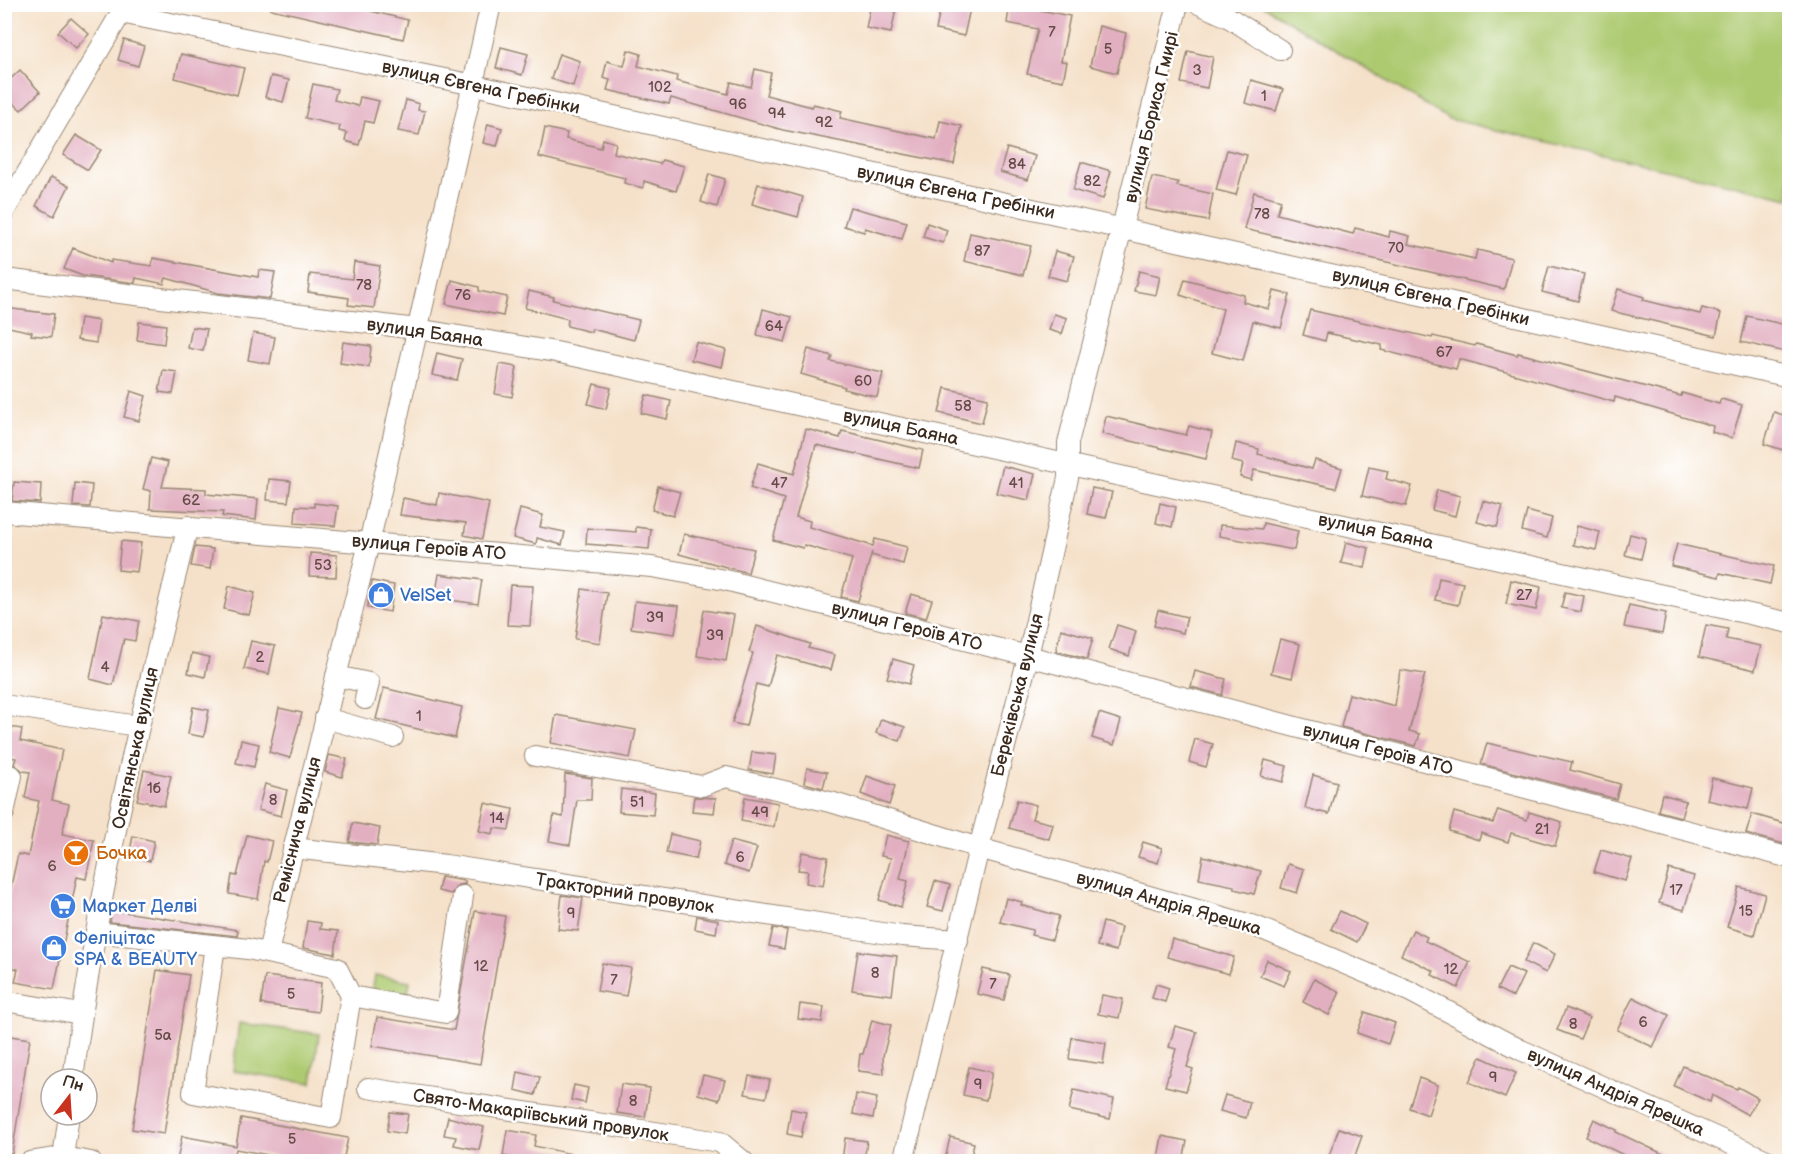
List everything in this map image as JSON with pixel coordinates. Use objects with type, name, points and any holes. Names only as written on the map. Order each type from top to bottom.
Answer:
[{"type":"street","name":"Реміснича вулиця","points":[[268,952],[370,541],[491,4]]},
{"type":"street","name":"вулиця Бориса Гмирі","points":[[1124,229],[1178,4]]},
{"type":"street","points":[[1199,4],[1228,17],[1280,50]]},
{"type":"street","name":"вулиця Євгена Гребінки","points":[[118,9],[474,85],[1790,377]]},
{"type":"street","points":[[4,212],[118,9]]},
{"type":"street","name":"Береківська вулиця","points":[[903,1161],[1028,656],[1068,478],[1068,443],[1124,229]]},
{"type":"street","name":"вулиця Баяна","points":[[4,279],[417,329],[556,352],[1790,622]]},
{"type":"street","name":"вулиця Героїв АТО","points":[[4,512],[370,541],[652,567],[725,580],[1028,656],[1790,858]]},
{"type":"street","name":"Освітянська вулиця","points":[[74,1067],[81,1014],[96,932],[137,726],[188,526]]},
{"type":"street","points":[[336,676],[369,683],[364,699]]},
{"type":"street","points":[[4,705],[137,726]]},
{"type":"street","points":[[326,718],[393,737]]},
{"type":"street","name":"вулиця Андрія Ярешка","points":[[535,756],[702,786],[726,777],[834,803],[979,848],[1255,926],[1409,991],[1521,1050],[1771,1161]]},
{"type":"street","points":[[4,774],[12,776],[4,813]]},
{"type":"street","name":"Тракторний провулок","points":[[292,848],[446,866],[902,936],[958,940]]},
{"type":"street","points":[[351,996],[446,1013],[463,896]]},
{"type":"street","points":[[96,932],[268,952],[336,968],[351,996],[331,1118],[193,1093],[215,946]]},
{"type":"street","points":[[4,1001],[81,1014]]},
{"type":"street","name":"Свято-Макаріївський провулок","points":[[368,1088],[720,1142],[744,1161]]},
{"type":"street","points":[[65,1159],[68,1127]]},
{"type":"street","points":[[30,1161],[65,1159],[91,1161]]},
{"type":"green space","points":[[1262,5],[1789,5],[1789,198],[1449,119]]},
{"type":"green space","points":[[375,975],[410,981],[407,998],[372,992]]},
{"type":"green space","points":[[239,1023],[319,1034],[312,1083],[233,1071]]},
{"type":"building","points":[[272,4],[341,4],[408,20],[403,39],[271,9]]},
{"type":"building","points":[[871,4],[897,4],[891,33],[866,28]]},
{"type":"building","points":[[941,4],[971,4],[964,36],[936,30]]},
{"type":"building","points":[[1010,4],[1070,16],[1061,61],[1067,62],[1063,81],[1027,74],[1038,29],[1007,23]]},
{"type":"building","points":[[71,18],[89,34],[76,48],[58,32]]},
{"type":"building","points":[[1099,26],[1126,33],[1117,73],[1090,66]]},
{"type":"building","points":[[124,40],[144,46],[138,66],[118,60]]},
{"type":"building","points":[[501,47],[528,54],[522,75],[496,68]]},
{"type":"building","points":[[628,50],[641,54],[638,66],[677,76],[676,81],[728,94],[731,82],[751,87],[755,69],[771,73],[766,95],[812,107],[813,104],[842,111],[840,118],[936,139],[940,121],[962,126],[954,164],[783,130],[671,98],[669,104],[607,90],[610,80],[603,78],[607,61],[624,66]]},
{"type":"building","points":[[1188,51],[1213,57],[1207,88],[1181,83]]},
{"type":"building","points":[[181,54],[244,68],[237,95],[175,78]]},
{"type":"building","points":[[559,54],[580,61],[573,86],[551,79]]},
{"type":"building","points":[[20,70],[40,92],[21,110],[4,94],[4,85]]},
{"type":"building","points":[[271,76],[289,80],[283,102],[265,97]]},
{"type":"building","points":[[1251,80],[1283,89],[1276,111],[1245,103]]},
{"type":"building","points":[[313,84],[337,89],[334,100],[358,106],[360,97],[379,101],[373,123],[365,121],[359,145],[345,141],[347,133],[339,131],[340,126],[305,118]]},
{"type":"building","points":[[406,100],[419,104],[418,110],[425,111],[419,135],[398,131]]},
{"type":"building","points":[[488,124],[502,128],[497,146],[483,143]]},
{"type":"building","points":[[545,128],[567,133],[566,139],[601,148],[603,139],[616,143],[614,153],[660,164],[662,160],[684,166],[676,191],[644,181],[643,188],[624,183],[625,178],[539,157]]},
{"type":"building","points":[[76,135],[101,150],[88,170],[63,155]]},
{"type":"building","points":[[1007,148],[1035,156],[1028,180],[1000,172]]},
{"type":"building","points":[[1227,150],[1247,155],[1236,195],[1216,190]]},
{"type":"building","points":[[1081,162],[1111,171],[1103,199],[1073,190]]},
{"type":"building","points":[[709,174],[725,179],[717,207],[701,202]]},
{"type":"building","points":[[51,177],[69,186],[54,216],[36,206]]},
{"type":"building","points":[[1152,177],[1178,182],[1177,186],[1213,194],[1208,221],[1145,209]]},
{"type":"building","points":[[758,184],[803,197],[798,217],[752,204]]},
{"type":"building","points":[[1254,192],[1281,200],[1277,214],[1353,234],[1355,228],[1389,237],[1390,231],[1410,236],[1408,244],[1475,259],[1477,250],[1512,258],[1504,289],[1244,229]]},
{"type":"building","points":[[850,207],[907,222],[902,239],[865,228],[864,232],[844,226]]},
{"type":"building","points":[[927,223],[947,230],[943,243],[923,237]]},
{"type":"building","points":[[970,233],[1031,246],[1023,275],[964,261]]},
{"type":"building","points":[[73,248],[111,263],[111,260],[152,266],[153,258],[258,277],[259,270],[275,272],[270,299],[218,293],[166,278],[164,284],[136,278],[135,283],[83,276],[64,269]]},
{"type":"building","points":[[1055,251],[1074,256],[1067,281],[1048,276]]},
{"type":"building","points":[[354,262],[380,266],[374,308],[348,305],[349,298],[308,292],[310,274],[352,279]]},
{"type":"building","points":[[1549,266],[1584,274],[1578,301],[1542,292]]},
{"type":"building","points":[[1139,271],[1160,276],[1156,295],[1134,291]]},
{"type":"building","points":[[1185,279],[1244,295],[1243,302],[1269,309],[1274,291],[1290,295],[1281,328],[1253,321],[1243,361],[1212,353],[1223,309],[1180,295]]},
{"type":"building","points":[[452,280],[479,287],[479,291],[507,297],[503,316],[446,304]]},
{"type":"building","points":[[1618,289],[1644,297],[1643,300],[1700,314],[1702,308],[1721,313],[1716,336],[1611,311]]},
{"type":"building","points":[[529,291],[554,297],[553,300],[639,320],[634,340],[592,329],[591,332],[567,326],[568,319],[525,308]]},
{"type":"building","points":[[4,308],[54,314],[51,337],[31,335],[32,332],[4,326]]},
{"type":"building","points":[[763,309],[792,317],[785,342],[757,335]]},
{"type":"building","points":[[1310,310],[1432,338],[1433,336],[1475,346],[1476,344],[1517,355],[1518,353],[1681,396],[1682,393],[1719,404],[1721,399],[1742,405],[1732,438],[1712,432],[1713,426],[1615,397],[1614,402],[1459,359],[1456,369],[1381,350],[1382,345],[1327,333],[1325,341],[1303,335]]},
{"type":"building","points":[[1054,314],[1067,318],[1062,334],[1049,330]]},
{"type":"building","points":[[1747,316],[1790,326],[1790,353],[1741,342]]},
{"type":"building","points":[[80,318],[99,321],[96,343],[77,340]]},
{"type":"building","points":[[139,322],[166,325],[164,344],[137,340]]},
{"type":"building","points":[[192,327],[207,329],[203,351],[188,348]]},
{"type":"building","points":[[253,333],[275,337],[270,364],[248,360]]},
{"type":"building","points":[[343,342],[371,346],[369,367],[340,363]]},
{"type":"building","points":[[696,342],[726,350],[722,367],[691,360]]},
{"type":"building","points":[[808,349],[832,356],[830,361],[883,373],[877,397],[844,389],[845,387],[801,374]]},
{"type":"building","points":[[437,353],[462,359],[457,380],[432,375]]},
{"type":"building","points":[[500,364],[517,367],[512,397],[495,394]]},
{"type":"building","points":[[163,370],[177,372],[173,394],[159,392]]},
{"type":"building","points":[[594,384],[611,388],[606,409],[588,404]]},
{"type":"building","points":[[945,388],[988,398],[982,423],[939,413]]},
{"type":"building","points":[[131,391],[146,396],[139,421],[124,417]]},
{"type":"building","points":[[646,395],[671,401],[667,419],[641,413]]},
{"type":"building","points":[[1774,412],[1790,417],[1790,429],[1783,450],[1764,444]]},
{"type":"building","points":[[1106,416],[1186,435],[1189,426],[1212,432],[1206,459],[1102,434]]},
{"type":"building","points":[[806,429],[840,438],[842,431],[923,450],[919,468],[816,445],[796,517],[810,521],[809,527],[873,546],[875,539],[907,547],[903,564],[871,555],[858,601],[841,597],[852,559],[804,545],[803,548],[773,540],[784,499],[750,488],[758,463],[794,474]]},
{"type":"building","points":[[1236,443],[1259,449],[1258,454],[1312,469],[1315,460],[1342,468],[1336,488],[1254,470],[1251,480],[1240,477],[1243,464],[1232,461]]},
{"type":"building","points":[[151,458],[168,462],[162,487],[206,489],[206,494],[258,499],[256,520],[222,516],[223,512],[150,509],[151,491],[143,489]]},
{"type":"building","points":[[1003,466],[1035,474],[1029,500],[996,493]]},
{"type":"building","points":[[1369,467],[1388,471],[1386,479],[1412,486],[1406,506],[1362,496]]},
{"type":"building","points":[[269,479],[291,481],[288,502],[267,500]]},
{"type":"building","points":[[14,482],[41,484],[40,503],[12,501]]},
{"type":"building","points":[[75,483],[92,485],[90,507],[73,506]]},
{"type":"building","points":[[658,486],[680,492],[673,516],[652,510]]},
{"type":"building","points":[[1092,488],[1112,492],[1106,518],[1087,514]]},
{"type":"building","points":[[1437,490],[1460,496],[1455,516],[1432,510]]},
{"type":"building","points":[[439,493],[489,503],[482,539],[464,535],[466,523],[400,515],[403,498],[437,505]]},
{"type":"building","points":[[1483,501],[1503,506],[1497,527],[1477,522]]},
{"type":"building","points":[[314,503],[338,506],[335,526],[295,523],[296,506],[314,507]]},
{"type":"building","points":[[1160,503],[1176,507],[1172,527],[1156,523]]},
{"type":"building","points":[[520,509],[543,515],[540,527],[565,532],[562,545],[537,538],[536,544],[513,538]]},
{"type":"building","points":[[1527,511],[1552,518],[1547,538],[1522,531]]},
{"type":"building","points":[[1263,523],[1298,531],[1294,550],[1219,536],[1220,525],[1262,529]]},
{"type":"building","points":[[1577,526],[1600,532],[1596,550],[1573,545]]},
{"type":"building","points":[[636,527],[651,529],[649,549],[586,544],[587,528],[636,532]]},
{"type":"building","points":[[684,534],[754,549],[748,573],[679,554]]},
{"type":"building","points":[[1630,534],[1646,538],[1641,559],[1625,555]]},
{"type":"building","points":[[121,541],[141,543],[137,572],[118,570]]},
{"type":"building","points":[[1346,542],[1369,548],[1365,568],[1341,563]]},
{"type":"building","points":[[1677,544],[1774,566],[1770,584],[1720,573],[1719,577],[1671,566]]},
{"type":"building","points":[[195,547],[213,549],[210,569],[191,566]]},
{"type":"building","points":[[310,553],[337,555],[336,577],[309,576]]},
{"type":"building","points":[[439,574],[482,580],[478,604],[435,598]]},
{"type":"building","points":[[1439,578],[1463,583],[1458,605],[1435,600]]},
{"type":"building","points":[[1511,580],[1541,587],[1536,610],[1506,604]]},
{"type":"building","name":"VelSet","points":[[372,581],[394,585],[390,612],[367,608]]},
{"type":"building","points":[[510,585],[533,586],[530,626],[507,625]]},
{"type":"building","points":[[229,586],[255,593],[249,615],[224,609]]},
{"type":"building","points":[[582,589],[607,593],[600,643],[575,639]]},
{"type":"building","points":[[1565,592],[1584,596],[1581,612],[1561,608]]},
{"type":"building","points":[[911,594],[932,600],[926,618],[905,613]]},
{"type":"building","points":[[635,601],[679,606],[675,634],[631,628]]},
{"type":"building","points":[[1629,605],[1666,613],[1662,634],[1624,627]]},
{"type":"building","points":[[704,610],[734,615],[726,661],[697,656]]},
{"type":"building","points":[[1158,610],[1187,617],[1183,633],[1154,626]]},
{"type":"building","points":[[103,614],[139,621],[135,641],[124,639],[113,685],[90,679]]},
{"type":"building","points":[[1117,625],[1136,631],[1129,656],[1109,649]]},
{"type":"building","points":[[1706,625],[1728,629],[1726,639],[1761,646],[1755,670],[1699,657]]},
{"type":"building","points":[[757,626],[810,644],[808,648],[835,655],[831,670],[777,655],[768,687],[756,684],[746,726],[732,723],[753,653],[749,652]]},
{"type":"building","points":[[1061,629],[1093,638],[1087,659],[1056,651]]},
{"type":"building","points":[[1280,639],[1300,644],[1292,678],[1271,673]]},
{"type":"building","points":[[251,641],[275,646],[269,674],[244,669]]},
{"type":"building","points":[[192,653],[209,657],[205,677],[188,673]]},
{"type":"building","points":[[893,659],[914,665],[909,684],[887,678]]},
{"type":"building","points":[[1400,670],[1425,674],[1409,731],[1420,734],[1416,746],[1341,727],[1349,694],[1395,706]]},
{"type":"building","points":[[1195,671],[1226,679],[1222,695],[1191,687]]},
{"type":"building","points":[[384,688],[462,707],[455,738],[376,719]]},
{"type":"building","points":[[193,707],[209,710],[204,737],[188,734]]},
{"type":"building","points":[[279,708],[302,713],[290,758],[269,752]]},
{"type":"building","points":[[1099,713],[1121,720],[1114,745],[1092,738]]},
{"type":"building","points":[[556,715],[636,730],[630,758],[551,743]]},
{"type":"building","points":[[881,719],[905,727],[900,741],[876,733]]},
{"type":"building","points":[[4,726],[22,729],[20,741],[62,750],[52,800],[69,804],[62,834],[94,840],[86,879],[77,877],[54,989],[15,982],[18,969],[4,966],[4,918],[18,854],[28,856],[39,801],[25,798],[30,772],[23,771],[14,764],[16,758],[4,756]]},
{"type":"building","points":[[1195,739],[1213,744],[1206,767],[1189,762]]},
{"type":"building","points":[[241,740],[259,744],[254,767],[236,763]]},
{"type":"building","points":[[1487,743],[1572,762],[1570,770],[1620,784],[1616,799],[1481,764]]},
{"type":"building","points":[[752,752],[776,755],[773,774],[749,770]]},
{"type":"building","points":[[329,755],[347,759],[342,777],[325,772]]},
{"type":"building","points":[[1265,760],[1287,766],[1283,782],[1261,776]]},
{"type":"building","points":[[807,768],[827,772],[823,788],[804,783]]},
{"type":"building","points":[[144,770],[171,776],[164,806],[137,800]]},
{"type":"building","points":[[565,774],[592,778],[591,800],[577,800],[570,845],[549,841],[554,815],[563,817]]},
{"type":"building","points":[[1313,775],[1337,782],[1329,814],[1305,808]]},
{"type":"building","points":[[867,776],[895,786],[889,805],[861,794]]},
{"type":"building","points":[[1712,778],[1753,788],[1748,809],[1707,800]]},
{"type":"building","points":[[265,784],[287,790],[281,816],[258,810]]},
{"type":"building","points":[[621,789],[655,793],[653,815],[619,812]]},
{"type":"building","points":[[1662,794],[1686,801],[1681,817],[1658,811]]},
{"type":"building","points":[[694,797],[716,798],[714,813],[692,811]]},
{"type":"building","points":[[745,797],[778,803],[774,827],[741,821]]},
{"type":"building","points":[[1017,800],[1036,805],[1032,819],[1053,824],[1049,839],[1009,828]]},
{"type":"building","points":[[485,803],[513,809],[509,830],[494,828],[493,834],[479,831]]},
{"type":"building","points":[[1498,810],[1527,820],[1529,812],[1562,822],[1555,846],[1511,833],[1508,842],[1481,833],[1479,840],[1449,831],[1454,812],[1493,823]]},
{"type":"building","points":[[1752,814],[1790,825],[1788,845],[1746,834]]},
{"type":"building","points":[[353,823],[380,828],[377,845],[349,842]]},
{"type":"building","points":[[670,834],[700,841],[696,859],[666,853]]},
{"type":"building","points":[[247,835],[272,841],[267,862],[264,861],[258,899],[229,894],[232,875],[237,876]]},
{"type":"building","points":[[886,835],[909,841],[900,879],[908,881],[901,907],[879,900],[891,858],[881,856]]},
{"type":"building","points":[[133,836],[154,841],[150,861],[129,856]]},
{"type":"building","points":[[731,841],[757,848],[749,873],[724,865]]},
{"type":"building","points":[[1143,842],[1162,848],[1158,863],[1138,857]]},
{"type":"building","points":[[1601,850],[1632,859],[1625,881],[1594,872]]},
{"type":"building","points":[[802,852],[828,857],[823,886],[806,883],[808,871],[798,870]]},
{"type":"building","points":[[1203,856],[1261,871],[1254,894],[1234,889],[1234,886],[1199,879]]},
{"type":"building","points":[[1288,864],[1304,869],[1297,893],[1281,888]]},
{"type":"building","points":[[1669,869],[1694,876],[1684,910],[1659,903]]},
{"type":"building","points":[[441,877],[465,881],[465,884],[458,885],[451,894],[438,891]]},
{"type":"building","points":[[935,881],[950,885],[943,911],[927,907]]},
{"type":"building","points":[[1739,887],[1765,894],[1754,935],[1727,927]]},
{"type":"building","points":[[562,895],[583,898],[578,931],[558,929]]},
{"type":"building","points":[[1006,898],[1022,902],[1021,905],[1059,916],[1052,940],[1031,935],[1033,930],[1000,922]]},
{"type":"building","points":[[112,910],[238,930],[237,936],[110,922]]},
{"type":"building","points":[[475,911],[505,916],[480,1064],[372,1046],[377,1017],[454,1030]]},
{"type":"building","points":[[1340,911],[1366,924],[1357,942],[1331,929]]},
{"type":"building","points":[[697,916],[718,920],[716,933],[695,929]]},
{"type":"building","points":[[307,921],[321,923],[320,929],[338,931],[335,954],[303,948]]},
{"type":"building","points":[[1103,922],[1121,927],[1116,951],[1097,946]]},
{"type":"building","points":[[773,928],[787,930],[784,949],[769,946]]},
{"type":"building","points":[[1413,930],[1427,937],[1425,941],[1470,962],[1458,988],[1432,975],[1434,971],[1401,955]]},
{"type":"building","points":[[1172,939],[1234,957],[1229,974],[1167,957]]},
{"type":"building","points":[[1533,943],[1555,954],[1546,973],[1524,962]]},
{"type":"building","points":[[858,951],[897,956],[892,995],[852,990]]},
{"type":"building","points":[[1267,960],[1291,971],[1284,986],[1260,976]]},
{"type":"building","points":[[602,963],[631,968],[626,996],[597,991]]},
{"type":"building","points":[[1508,967],[1524,974],[1513,997],[1497,989]]},
{"type":"building","points":[[983,969],[1010,975],[1004,1000],[977,994]]},
{"type":"building","points":[[157,970],[189,975],[164,1134],[132,1129]]},
{"type":"building","points":[[265,976],[321,983],[318,1012],[261,1004]]},
{"type":"building","points":[[1314,979],[1340,992],[1329,1015],[1303,1002]]},
{"type":"building","points":[[1156,984],[1169,988],[1165,1002],[1152,998]]},
{"type":"building","points":[[1102,995],[1123,999],[1119,1018],[1098,1014]]},
{"type":"building","points":[[1633,997],[1669,1015],[1653,1047],[1617,1030]]},
{"type":"building","points":[[800,1004],[824,1007],[822,1022],[798,1019]]},
{"type":"building","points":[[1566,1008],[1589,1018],[1580,1039],[1557,1030]]},
{"type":"building","points":[[1365,1012],[1395,1023],[1388,1044],[1357,1033]]},
{"type":"building","points":[[872,1020],[891,1025],[883,1056],[884,1074],[858,1071],[860,1054],[863,1054]]},
{"type":"building","points":[[1175,1026],[1197,1032],[1187,1067],[1193,1069],[1186,1091],[1165,1086],[1176,1049],[1169,1047]]},
{"type":"building","points":[[4,1035],[30,1039],[12,1154],[4,1154]]},
{"type":"building","points":[[1072,1037],[1106,1043],[1103,1064],[1069,1059]]},
{"type":"building","points":[[1481,1057],[1516,1073],[1505,1098],[1469,1082]]},
{"type":"building","points":[[1683,1066],[1737,1089],[1738,1087],[1758,1098],[1748,1115],[1712,1095],[1710,1102],[1674,1086]]},
{"type":"building","points":[[969,1067],[992,1072],[986,1100],[963,1095]]},
{"type":"building","points":[[518,1072],[540,1077],[535,1095],[515,1090]]},
{"type":"building","points":[[703,1075],[725,1080],[719,1100],[698,1094]]},
{"type":"building","points":[[749,1076],[770,1080],[766,1098],[745,1094]]},
{"type":"building","points":[[1419,1078],[1438,1085],[1428,1115],[1409,1108]]},
{"type":"building","points":[[621,1084],[650,1088],[645,1117],[617,1113]]},
{"type":"building","points":[[574,1085],[588,1088],[585,1103],[571,1100]]},
{"type":"building","points":[[1074,1090],[1114,1099],[1110,1119],[1069,1110]]},
{"type":"building","points":[[856,1094],[877,1098],[873,1118],[853,1114]]},
{"type":"building","points":[[1225,1095],[1250,1102],[1246,1118],[1220,1111]]},
{"type":"building","points":[[791,1109],[806,1112],[801,1137],[787,1134]]},
{"type":"building","points":[[390,1112],[408,1114],[405,1134],[387,1131]]},
{"type":"building","points":[[448,1117],[484,1127],[479,1150],[454,1145],[456,1137],[444,1135]]},
{"type":"building","points":[[241,1118],[348,1138],[343,1161],[300,1161],[236,1149],[233,1161],[177,1161],[182,1136],[236,1146]]},
{"type":"building","points":[[1594,1119],[1678,1161],[1628,1161],[1630,1158],[1586,1137]]},
{"type":"building","points":[[1339,1128],[1362,1136],[1353,1161],[1327,1161]]},
{"type":"building","points":[[507,1130],[536,1135],[534,1146],[581,1156],[581,1161],[531,1161],[503,1156]]},
{"type":"building","points":[[1162,1136],[1187,1141],[1183,1161],[1158,1158]]},
{"type":"building","points":[[950,1137],[974,1143],[970,1161],[945,1160]]},
{"type":"building","points":[[845,1138],[867,1141],[864,1161],[842,1161]]},
{"type":"place","name":"VelSet","points":[[381,595]]},
{"type":"place","name":"Бочка","points":[[76,853]]},
{"type":"place","name":"Маркет Делві","points":[[63,906]]},
{"type":"place","name":"Феліцітас SPA & BEAUTY","points":[[54,948]]}]
